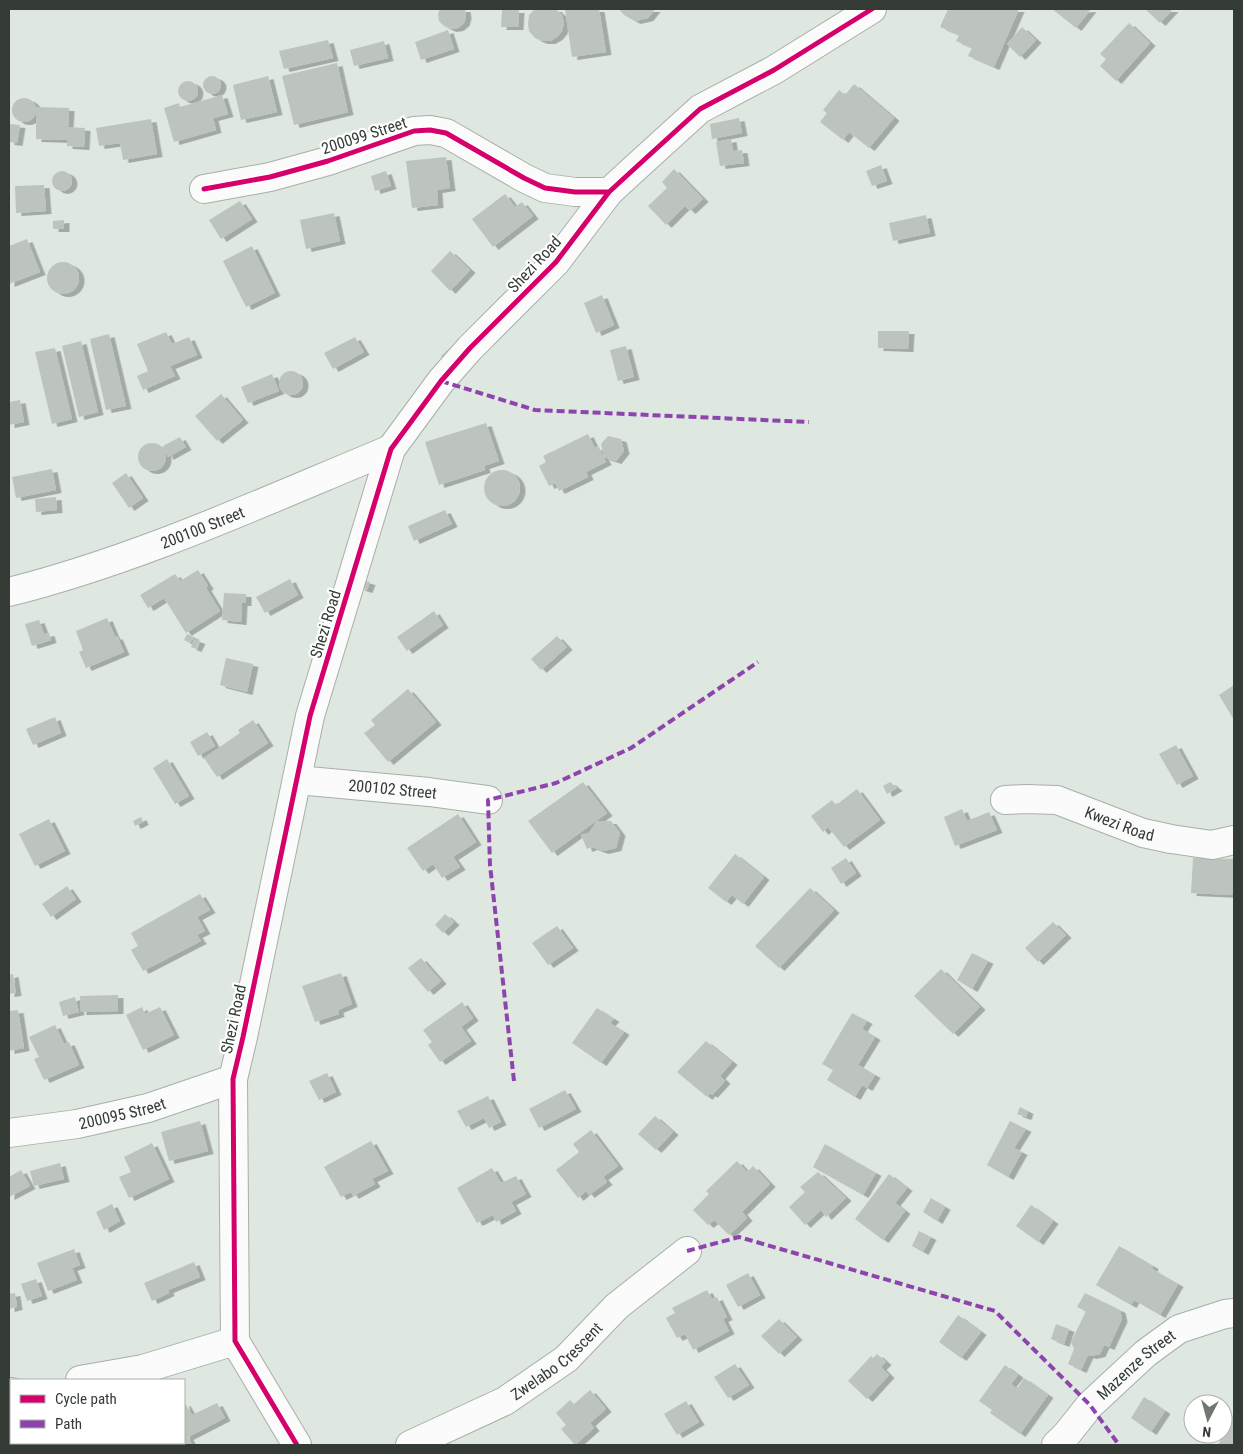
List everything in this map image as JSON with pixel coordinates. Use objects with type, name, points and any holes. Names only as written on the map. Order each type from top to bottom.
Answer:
[{"type":"street","name":"Shezi Road","points":[[235,1341],[232,1079],[243,1037],[310,716],[391,449],[441,381],[470,348],[556,262],[609,192],[700,109],[774,70],[872,9]]},
{"type":"street","name":"200099 Street","points":[[204,189],[270,177],[328,161],[414,131],[430,130],[446,133],[545,188],[575,192],[609,192]]},
{"type":"street","name":"200100 Street","points":[[9,592],[56,580],[165,542],[391,449]]},
{"type":"street","name":"200102 Street","points":[[297,780],[429,792],[488,800]]},
{"type":"street","name":"Kwezi Road","points":[[1005,800],[1057,800],[1143,833],[1212,845],[1234,840]]},
{"type":"street","name":"200095 Street","points":[[9,1133],[77,1124],[148,1108],[232,1079]]},
{"type":"street","name":"Zwelabo Crescent","points":[[410,1445],[504,1401],[566,1359],[617,1306],[687,1251]]},
{"type":"street","name":"Mazenze Street","points":[[1056,1445],[1090,1405],[1146,1353],[1179,1329],[1225,1314],[1234,1314]]},
{"type":"street","points":[[86,1379],[143,1369],[235,1341],[297,1445]]},
{"type":"building","points":[[440,9],[465,9],[464,23],[458,28],[451,29],[444,26],[439,21],[438,14]]},
{"type":"building","points":[[535,9],[556,9],[562,15],[564,23],[562,31],[557,37],[550,41],[542,41],[535,38],[529,31],[529,15]]},
{"type":"building","points":[[565,9],[599,9],[606,52],[572,57]]},
{"type":"building","points":[[619,9],[655,9],[648,18],[635,21],[624,15]]},
{"type":"building","points":[[948,9],[1019,9],[994,67],[968,56],[972,48],[956,41],[959,35],[940,27]]},
{"type":"building","points":[[1052,9],[1074,10],[1091,9],[1076,28]]},
{"type":"building","points":[[1145,9],[1173,9],[1160,23]]},
{"type":"building","points":[[502,10],[519,10],[518,27],[501,27]]},
{"type":"building","points":[[1129,23],[1150,43],[1116,81],[1100,66],[1106,59],[1100,54]]},
{"type":"building","points":[[1022,27],[1036,40],[1020,57],[1007,44]]},
{"type":"building","points":[[448,30],[454,49],[421,60],[415,42]]},
{"type":"building","points":[[328,40],[333,58],[284,69],[279,51]]},
{"type":"building","points":[[384,41],[388,58],[354,66],[350,50]]},
{"type":"building","points":[[337,63],[348,112],[294,125],[282,76]]},
{"type":"building","points":[[212,76],[218,79],[221,85],[218,91],[212,94],[206,91],[203,85],[206,79]]},
{"type":"building","points":[[268,76],[277,112],[241,120],[233,85]]},
{"type":"building","points":[[184,81],[192,81],[198,87],[198,95],[192,101],[184,101],[178,95],[178,87]]},
{"type":"building","points":[[854,84],[894,118],[869,148],[849,132],[843,140],[820,122],[827,113],[823,110],[839,90],[845,95]]},
{"type":"building","points":[[222,95],[228,114],[213,118],[216,130],[174,142],[164,108],[179,103],[180,107]]},
{"type":"building","points":[[24,98],[32,102],[36,110],[32,118],[24,122],[16,118],[12,110],[16,102]]},
{"type":"building","points":[[36,107],[69,108],[68,127],[85,128],[84,147],[67,146],[67,140],[36,139]]},
{"type":"building","points":[[739,118],[742,133],[712,139],[710,124]]},
{"type":"building","points":[[151,119],[157,154],[123,160],[120,143],[99,146],[96,128]]},
{"type":"building","points":[[9,124],[20,125],[17,143],[9,142]]},
{"type":"building","points":[[731,139],[733,151],[742,150],[744,163],[720,166],[716,142]]},
{"type":"building","points":[[446,157],[450,188],[437,190],[438,205],[412,208],[406,161]]},
{"type":"building","points":[[881,165],[887,181],[872,186],[866,171]]},
{"type":"building","points":[[674,169],[703,199],[690,211],[685,206],[666,225],[648,206],[667,188],[662,182]]},
{"type":"building","points":[[58,171],[66,171],[72,177],[72,185],[66,191],[58,191],[52,185],[52,177]]},
{"type":"building","points":[[386,171],[391,186],[375,191],[371,176]]},
{"type":"building","points":[[44,185],[46,211],[16,213],[15,186]]},
{"type":"building","points":[[505,194],[515,207],[522,202],[533,216],[493,247],[472,219]]},
{"type":"building","points":[[240,201],[252,219],[221,239],[209,220]]},
{"type":"building","points":[[334,213],[340,241],[306,249],[300,220]]},
{"type":"building","points":[[926,215],[930,233],[893,241],[889,223]]},
{"type":"building","points":[[64,220],[64,229],[53,229],[53,221]]},
{"type":"building","points":[[27,239],[40,272],[9,284],[9,246]]},
{"type":"building","points":[[252,246],[275,293],[246,307],[223,261]]},
{"type":"building","points":[[450,251],[470,270],[450,291],[431,271]]},
{"type":"building","points":[[63,262],[74,267],[79,278],[74,289],[63,294],[52,289],[47,278],[52,267]]},
{"type":"building","points":[[602,295],[614,325],[596,333],[584,303]]},
{"type":"building","points":[[878,331],[909,331],[908,349],[878,348]]},
{"type":"building","points":[[166,332],[172,344],[189,337],[197,355],[170,366],[175,376],[143,390],[137,376],[148,371],[137,344]]},
{"type":"building","points":[[109,334],[126,406],[106,410],[90,339]]},
{"type":"building","points":[[355,337],[364,352],[333,369],[324,353]]},
{"type":"building","points":[[81,341],[98,412],[79,417],[62,346]]},
{"type":"building","points":[[626,346],[634,377],[618,381],[610,350]]},
{"type":"building","points":[[55,348],[72,419],[52,424],[35,352]]},
{"type":"building","points":[[450,348],[457,356],[447,364],[441,356]]},
{"type":"building","points":[[291,371],[300,374],[303,383],[300,392],[291,395],[282,392],[279,383],[282,374]]},
{"type":"building","points":[[272,374],[279,391],[248,403],[241,387]]},
{"type":"building","points":[[221,394],[243,420],[217,441],[195,416]]},
{"type":"building","points":[[20,400],[24,422],[9,425],[9,402]]},
{"type":"building","points":[[486,423],[499,461],[484,466],[485,470],[439,485],[425,442]]},
{"type":"building","points":[[588,434],[595,448],[598,446],[606,462],[586,472],[588,477],[559,491],[555,483],[549,486],[539,466],[546,462],[543,456]]},
{"type":"building","points":[[608,436],[621,439],[624,451],[616,461],[604,457],[601,444]]},
{"type":"building","points":[[180,437],[186,447],[168,457],[163,446]]},
{"type":"building","points":[[152,443],[162,447],[166,457],[162,467],[152,471],[142,467],[138,457],[142,447]]},
{"type":"building","points":[[52,469],[56,490],[16,498],[12,477]]},
{"type":"building","points":[[502,470],[514,476],[520,488],[514,500],[502,506],[490,500],[484,488],[490,476]]},
{"type":"building","points":[[126,473],[143,498],[129,508],[112,483]]},
{"type":"building","points":[[56,497],[57,510],[36,512],[35,499]]},
{"type":"building","points":[[445,510],[452,524],[414,541],[408,526]]},
{"type":"building","points":[[198,570],[220,611],[186,633],[164,598],[148,608],[140,595],[175,574],[180,581]]},
{"type":"building","points":[[290,579],[298,595],[265,613],[256,597]]},
{"type":"building","points":[[362,580],[370,582],[367,590],[360,588]]},
{"type":"building","points":[[224,593],[246,594],[246,603],[242,603],[241,622],[222,620]]},
{"type":"building","points":[[434,611],[443,625],[407,651],[397,637]]},
{"type":"building","points":[[107,618],[124,652],[86,668],[79,652],[83,650],[76,631]]},
{"type":"building","points":[[39,620],[44,634],[49,633],[51,640],[32,646],[25,624]]},
{"type":"building","points":[[187,634],[194,637],[190,643],[184,640]]},
{"type":"building","points":[[557,636],[567,647],[541,670],[531,659]]},
{"type":"building","points":[[194,639],[200,641],[196,649],[191,647]]},
{"type":"building","points":[[226,658],[253,664],[247,692],[220,685]]},
{"type":"building","points":[[1234,685],[1234,720],[1219,695]]},
{"type":"building","points":[[408,689],[436,722],[388,762],[364,733],[375,725],[371,720]]},
{"type":"building","points":[[55,717],[61,733],[33,745],[26,729]]},
{"type":"building","points":[[253,720],[268,743],[217,777],[204,758],[240,733],[238,730]]},
{"type":"building","points":[[207,732],[215,746],[198,756],[190,742]]},
{"type":"building","points":[[1176,745],[1193,776],[1177,785],[1159,754]]},
{"type":"building","points":[[167,759],[189,796],[175,804],[153,768]]},
{"type":"building","points":[[583,782],[607,813],[552,853],[528,821]]},
{"type":"building","points":[[890,782],[897,788],[887,794],[883,786]]},
{"type":"building","points":[[857,789],[880,820],[844,847],[828,827],[823,832],[811,816],[832,800],[836,805]]},
{"type":"building","points":[[962,809],[967,821],[989,812],[997,830],[955,846],[944,817]]},
{"type":"building","points":[[458,814],[476,842],[453,857],[460,867],[442,878],[433,864],[423,871],[407,848]]},
{"type":"building","points":[[141,817],[143,822],[135,826],[133,821]]},
{"type":"building","points":[[49,819],[65,851],[35,866],[19,834]]},
{"type":"building","points":[[597,821],[611,821],[620,833],[616,848],[603,851],[592,847],[587,849],[581,835],[589,833]]},
{"type":"building","points":[[735,854],[764,877],[743,904],[732,895],[726,902],[708,888]]},
{"type":"building","points":[[846,858],[856,873],[841,884],[831,868]]},
{"type":"building","points":[[1193,858],[1234,859],[1234,895],[1191,893]]},
{"type":"building","points":[[67,886],[76,899],[51,917],[42,904]]},
{"type":"building","points":[[810,888],[834,910],[779,968],[755,946]]},
{"type":"building","points":[[200,894],[210,910],[197,917],[205,931],[197,935],[201,941],[143,971],[131,950],[138,946],[131,933]]},
{"type":"building","points":[[445,914],[454,922],[443,933],[435,925]]},
{"type":"building","points":[[1053,922],[1066,935],[1038,962],[1025,948]]},
{"type":"building","points":[[557,926],[573,948],[548,965],[532,943]]},
{"type":"building","points":[[972,953],[988,961],[972,989],[957,980]]},
{"type":"building","points":[[421,958],[441,981],[428,992],[408,968]]},
{"type":"building","points":[[941,969],[980,1007],[953,1034],[914,996]]},
{"type":"building","points":[[341,973],[352,1004],[338,1010],[339,1014],[315,1022],[302,986]]},
{"type":"building","points":[[13,974],[16,993],[9,994],[9,975]]},
{"type":"building","points":[[118,995],[118,1011],[81,1012],[80,996]]},
{"type":"building","points":[[75,997],[79,1012],[63,1016],[59,1002]]},
{"type":"building","points":[[462,1002],[473,1018],[461,1027],[471,1041],[440,1062],[428,1045],[432,1042],[423,1030]]},
{"type":"building","points":[[142,1007],[145,1014],[160,1007],[174,1035],[143,1050],[126,1015]]},
{"type":"building","points":[[597,1008],[614,1019],[610,1023],[624,1032],[601,1063],[572,1043]]},
{"type":"building","points":[[18,1010],[24,1048],[9,1051],[9,1011]]},
{"type":"building","points":[[852,1013],[867,1021],[862,1029],[875,1037],[858,1065],[875,1075],[867,1088],[862,1085],[855,1097],[827,1080],[833,1070],[822,1064]]},
{"type":"building","points":[[55,1025],[64,1044],[69,1042],[79,1065],[44,1080],[34,1059],[39,1057],[29,1037]]},
{"type":"building","points":[[706,1041],[732,1062],[720,1076],[725,1081],[712,1095],[710,1093],[707,1097],[677,1072]]},
{"type":"building","points":[[327,1073],[336,1092],[319,1100],[309,1081]]},
{"type":"building","points":[[565,1090],[576,1109],[539,1128],[529,1109]]},
{"type":"building","points":[[488,1096],[501,1122],[489,1128],[484,1118],[466,1127],[457,1111]]},
{"type":"building","points":[[1020,1107],[1028,1111],[1026,1117],[1017,1114]]},
{"type":"building","points":[[655,1116],[673,1132],[656,1150],[638,1134]]},
{"type":"building","points":[[200,1121],[208,1151],[169,1161],[161,1132]]},
{"type":"building","points":[[1010,1121],[1026,1129],[1014,1148],[1022,1152],[1008,1177],[987,1165]]},
{"type":"building","points":[[591,1130],[618,1166],[603,1177],[607,1182],[589,1195],[586,1191],[578,1198],[556,1170],[579,1152],[573,1144]]},
{"type":"building","points":[[371,1141],[388,1171],[372,1179],[375,1184],[353,1196],[351,1192],[341,1197],[324,1167]]},
{"type":"building","points":[[152,1143],[169,1179],[129,1198],[119,1177],[131,1172],[124,1157]]},
{"type":"building","points":[[825,1144],[876,1173],[863,1195],[813,1167]]},
{"type":"building","points":[[737,1161],[747,1172],[753,1166],[770,1184],[742,1212],[747,1218],[729,1235],[714,1220],[708,1225],[693,1210],[709,1194],[706,1191]]},
{"type":"building","points":[[60,1163],[64,1179],[34,1186],[30,1171]]},
{"type":"building","points":[[492,1168],[501,1183],[516,1176],[526,1194],[511,1202],[516,1211],[496,1222],[493,1215],[477,1223],[457,1188]]},
{"type":"building","points":[[21,1170],[30,1186],[9,1197],[9,1177]]},
{"type":"building","points":[[818,1172],[846,1198],[826,1217],[821,1210],[805,1225],[789,1207],[805,1192],[800,1187]]},
{"type":"building","points":[[889,1174],[907,1188],[895,1203],[905,1211],[883,1240],[855,1219]]},
{"type":"building","points":[[931,1198],[945,1207],[937,1221],[923,1212]]},
{"type":"building","points":[[112,1204],[120,1221],[104,1230],[96,1212]]},
{"type":"building","points":[[1031,1205],[1053,1221],[1038,1242],[1016,1226]]},
{"type":"building","points":[[919,1231],[931,1237],[923,1252],[912,1246]]},
{"type":"building","points":[[1119,1246],[1153,1266],[1152,1269],[1178,1284],[1160,1315],[1134,1300],[1131,1305],[1096,1285]]},
{"type":"building","points":[[74,1249],[80,1265],[72,1268],[77,1280],[48,1291],[37,1263]]},
{"type":"building","points":[[194,1262],[200,1277],[168,1290],[169,1293],[152,1301],[144,1283]]},
{"type":"building","points":[[748,1273],[760,1295],[738,1307],[726,1285]]},
{"type":"building","points":[[36,1279],[42,1296],[27,1301],[21,1284]]},
{"type":"building","points":[[707,1290],[712,1299],[717,1297],[727,1317],[723,1319],[729,1331],[693,1350],[685,1334],[677,1338],[666,1318],[675,1313],[672,1308]]},
{"type":"building","points":[[15,1293],[17,1307],[9,1309],[9,1294]]},
{"type":"building","points":[[1085,1293],[1120,1310],[1122,1319],[1109,1347],[1104,1345],[1100,1354],[1088,1355],[1081,1370],[1068,1364],[1074,1349],[1071,1342],[1086,1311],[1077,1307]]},
{"type":"building","points":[[958,1315],[981,1332],[961,1358],[939,1342]]},
{"type":"building","points":[[779,1319],[797,1337],[779,1354],[761,1336]]},
{"type":"building","points":[[1056,1324],[1069,1329],[1064,1344],[1051,1339]]},
{"type":"building","points":[[877,1354],[886,1362],[881,1367],[889,1375],[867,1399],[848,1381],[871,1356],[873,1358]]},
{"type":"building","points":[[735,1364],[749,1385],[728,1398],[714,1377]]},
{"type":"building","points":[[1005,1365],[1018,1375],[1011,1384],[1017,1389],[1024,1378],[1048,1395],[1020,1434],[990,1413],[992,1410],[979,1401]]},
{"type":"building","points":[[590,1390],[606,1409],[590,1423],[594,1428],[575,1445],[561,1429],[566,1425],[556,1413],[570,1400],[574,1404]]},
{"type":"building","points":[[1144,1397],[1165,1411],[1151,1432],[1131,1418]]},
{"type":"building","points":[[686,1401],[699,1422],[677,1435],[664,1414]]},
{"type":"building","points":[[185,1403],[192,1415],[217,1403],[225,1418],[188,1437],[192,1445],[171,1445],[185,1444]]},
{"type":"building","points":[[1234,1413],[1234,1445],[1218,1445],[1233,1444]]},
{"type":"building","points":[[9,1441],[10,1444],[22,1445],[9,1445]]},
{"type":"marked path","points":[[441,381],[535,410],[809,422]]},
{"type":"marked path","points":[[514,1081],[490,865],[488,800],[556,783],[631,748],[758,662]]},
{"type":"marked path","points":[[687,1251],[739,1237],[995,1311],[1090,1405],[1119,1445]]},
{"type":"cycle path","points":[[297,1445],[235,1341],[233,1079],[310,716],[391,449],[441,381],[470,348],[556,262],[609,192],[645,159],[700,109],[774,70],[872,9]]},
{"type":"cycle path","points":[[204,189],[270,177],[328,161],[414,131],[430,130],[446,133],[545,188],[575,192],[609,192]]}]
